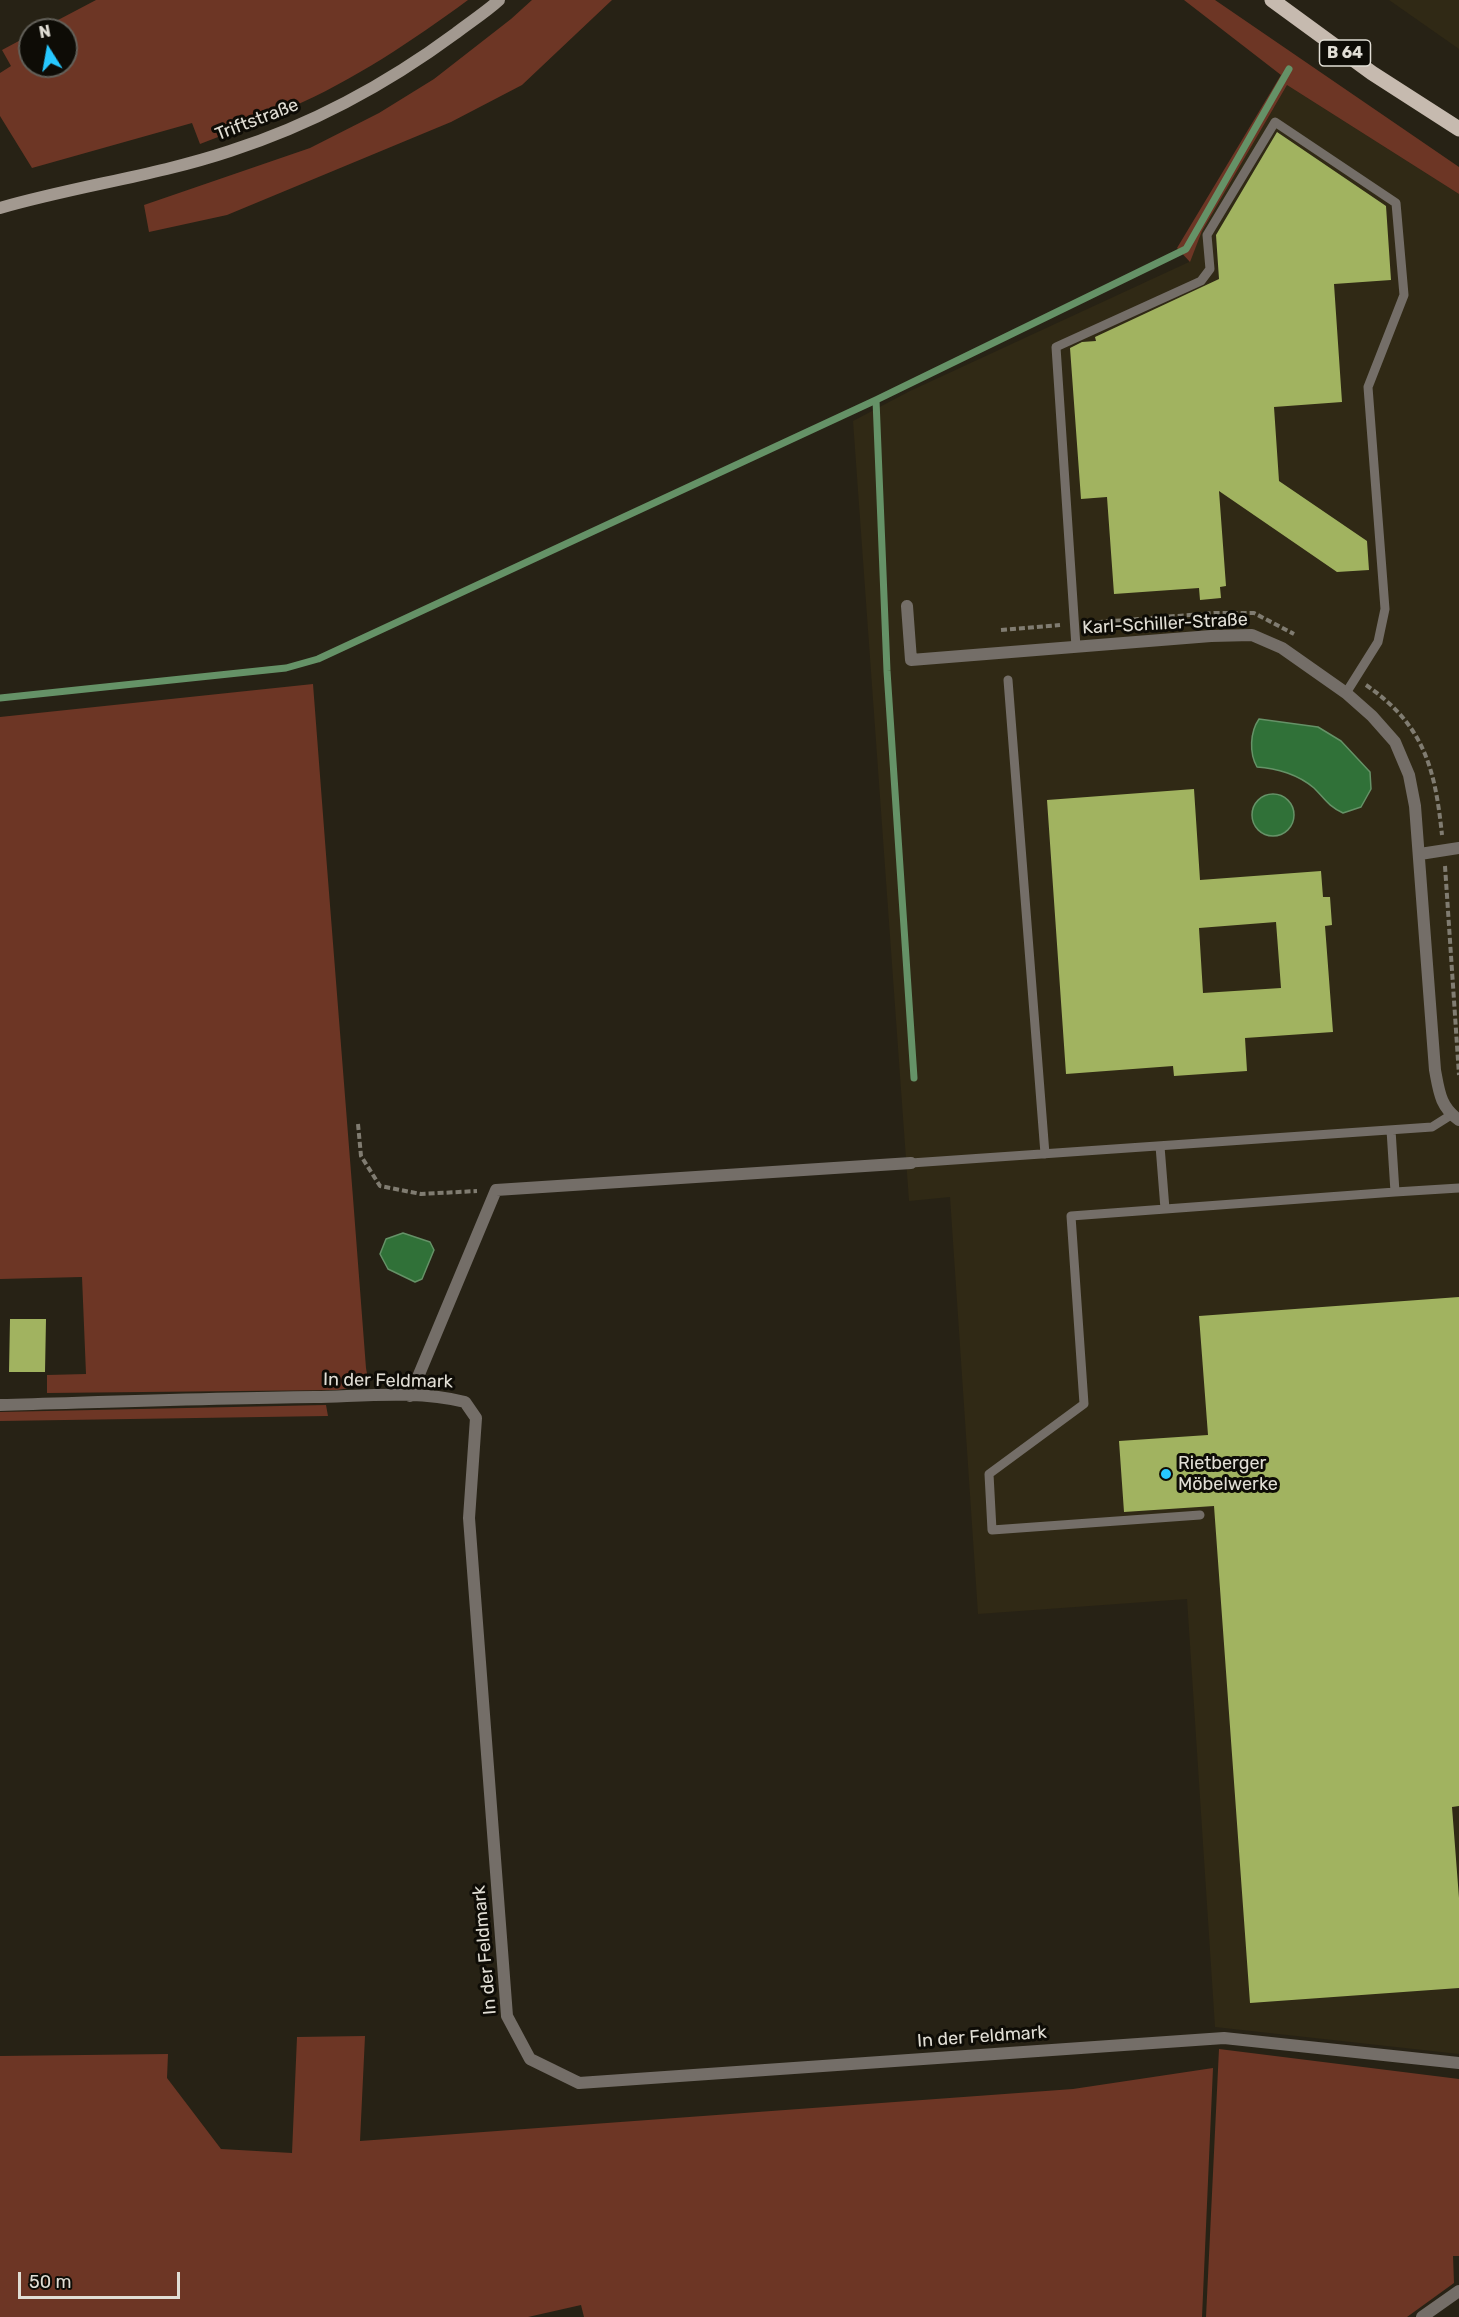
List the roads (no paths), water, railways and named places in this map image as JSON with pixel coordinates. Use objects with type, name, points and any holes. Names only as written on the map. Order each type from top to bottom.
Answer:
[{"type":"main road","name":"B 64","points":[[1272,0],[1372,73],[1459,129]]},
{"type":"street","name":"Triftstraße","points":[[0,208],[39,196],[186,164],[231,151],[298,125],[366,92],[420,59],[499,0]]},
{"type":"street","name":"Karl-Schiller-Straße","points":[[907,606],[911,660],[1211,636],[1252,635],[1282,648],[1346,693],[1372,716],[1395,742],[1409,775],[1420,854],[1435,1070],[1440,1100],[1455,1118]]},
{"type":"street","points":[[1420,854],[1459,848]]},
{"type":"street","points":[[410,1396],[496,1190],[911,1163]]},
{"type":"street","name":"In der Feldmark","points":[[0,1405],[230,1398],[410,1396],[444,1396],[465,1402],[476,1418],[468,1518],[507,2016],[530,2059],[579,2083],[1224,2038],[1459,2063]]},
{"type":"street","points":[[1422,2317],[1459,2290]]},
{"type":"lane","points":[[1076,647],[1056,347],[1201,281],[1210,269],[1207,235],[1275,122],[1396,203],[1404,295],[1368,387],[1386,609],[1378,642],[1346,693]]},
{"type":"lane","points":[[1008,681],[1045,1154]]},
{"type":"lane","points":[[911,1163],[1432,1127],[1455,1118]]},
{"type":"lane","points":[[1391,1130],[1395,1192]]},
{"type":"lane","points":[[1160,1146],[1165,1209]]},
{"type":"lane","points":[[1200,1515],[992,1530],[989,1474],[1084,1404],[1071,1216],[1459,1188]]},
{"type":"waterway","points":[[0,698],[286,668],[318,659],[876,400],[1186,249],[1289,69]]},
{"type":"waterway","points":[[876,400],[887,671],[914,1078]]},
{"type":"place","name":"Rietberger Möbelwerke","points":[[1166,1474]]}]
